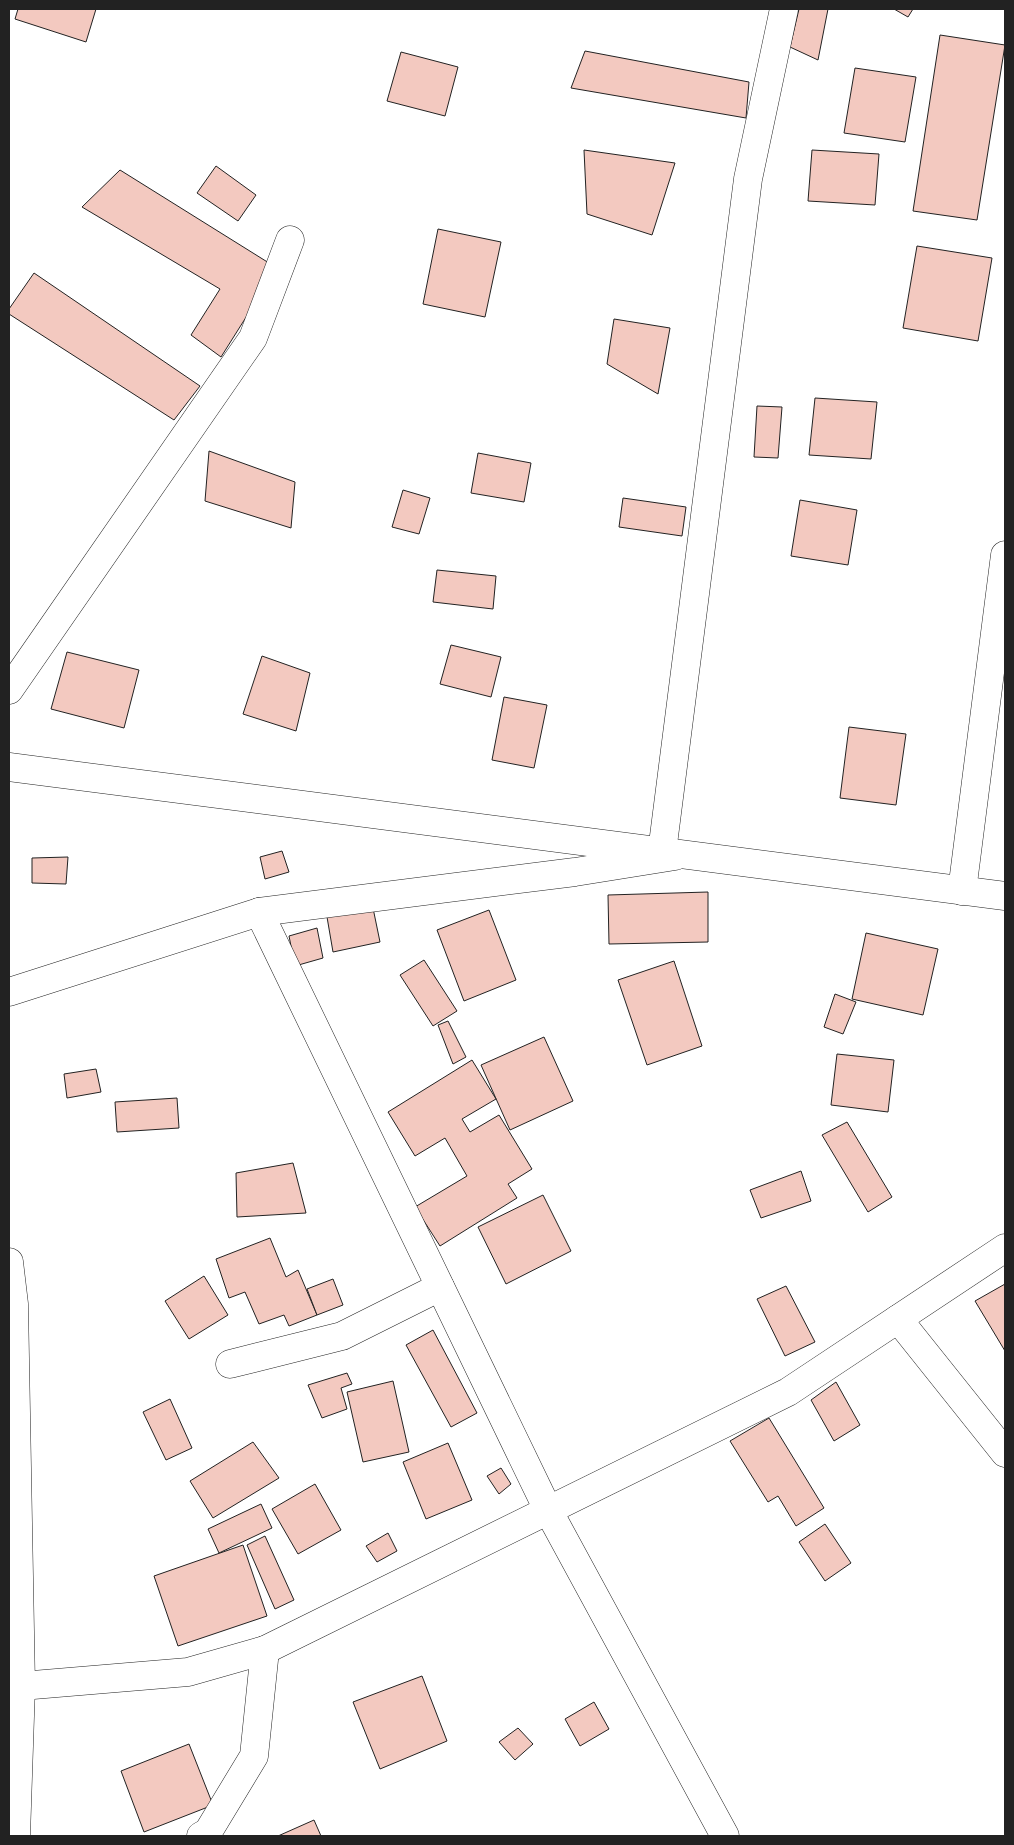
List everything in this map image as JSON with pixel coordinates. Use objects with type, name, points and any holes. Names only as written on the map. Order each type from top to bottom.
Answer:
[{"type":"street","points":[[673,853],[748,179],[784,9]]},
{"type":"street","points":[[9,690],[253,338],[290,240]]},
{"type":"street","points":[[962,891],[1005,555]]},
{"type":"street","points":[[9,767],[1005,896]]},
{"type":"street","points":[[9,992],[259,912],[576,872],[673,853]]},
{"type":"street","points":[[259,912],[548,1510],[725,1836]]},
{"type":"street","points":[[21,1686],[188,1672],[265,1650],[788,1392],[1005,1248]]},
{"type":"street","points":[[9,1262],[14,1304],[21,1686],[16,1836]]},
{"type":"street","points":[[230,1364],[342,1336],[440,1287]]},
{"type":"street","points":[[898,1319],[1005,1452]]},
{"type":"street","points":[[201,1836],[208,1832],[254,1756],[265,1650]]},
{"type":"building","points":[[18,9],[96,9],[86,42],[15,19]]},
{"type":"building","points":[[799,9],[828,9],[818,60],[790,47]]},
{"type":"building","points":[[894,9],[913,9],[908,17]]},
{"type":"building","points":[[940,35],[1005,45],[977,220],[913,211]]},
{"type":"building","points":[[585,51],[749,82],[746,118],[571,88]]},
{"type":"building","points":[[401,52],[458,67],[445,116],[387,101]]},
{"type":"building","points":[[855,68],[916,77],[905,142],[844,133]]},
{"type":"building","points":[[584,150],[675,163],[652,235],[587,214]]},
{"type":"building","points":[[812,150],[879,154],[875,205],[808,201]]},
{"type":"building","points":[[216,166],[256,195],[238,221],[197,193]]},
{"type":"building","points":[[120,170],[277,268],[221,357],[191,335],[220,289],[82,207]]},
{"type":"building","points":[[438,229],[501,242],[485,317],[423,304]]},
{"type":"building","points":[[917,246],[992,258],[978,341],[903,328]]},
{"type":"building","points":[[34,273],[200,386],[174,420],[9,314],[9,309]]},
{"type":"building","points":[[614,319],[670,328],[658,394],[607,364]]},
{"type":"building","points":[[815,398],[877,402],[871,459],[809,455]]},
{"type":"building","points":[[757,406],[782,407],[778,458],[754,457]]},
{"type":"building","points":[[209,451],[295,482],[291,528],[205,501]]},
{"type":"building","points":[[478,453],[531,463],[524,502],[471,493]]},
{"type":"building","points":[[403,490],[430,498],[419,534],[392,527]]},
{"type":"building","points":[[623,498],[686,507],[682,536],[619,527]]},
{"type":"building","points":[[800,500],[857,510],[848,565],[791,556]]},
{"type":"building","points":[[437,570],[496,576],[493,609],[433,602]]},
{"type":"building","points":[[451,645],[501,657],[491,697],[440,684]]},
{"type":"building","points":[[67,652],[139,670],[124,728],[51,709]]},
{"type":"building","points":[[262,656],[310,673],[296,731],[243,714]]},
{"type":"building","points":[[504,697],[547,705],[534,768],[492,760]]},
{"type":"building","points":[[849,727],[906,734],[896,805],[840,798]]},
{"type":"building","points":[[282,851],[289,872],[265,879],[260,857]]},
{"type":"building","points":[[68,857],[66,884],[32,883],[32,858]]},
{"type":"building","points":[[708,892],[708,942],[609,944],[608,895]]},
{"type":"building","points":[[373,908],[380,942],[333,952],[327,917]]},
{"type":"building","points":[[489,910],[516,980],[464,1001],[437,930]]},
{"type":"building","points":[[317,928],[323,958],[295,966],[289,936]]},
{"type":"building","points":[[866,933],[938,949],[923,1015],[852,999]]},
{"type":"building","points":[[424,960],[457,1011],[433,1026],[400,975]]},
{"type":"building","points":[[674,961],[702,1046],[647,1065],[618,980]]},
{"type":"building","points":[[835,994],[856,1002],[843,1034],[824,1027]]},
{"type":"building","points":[[448,1021],[466,1057],[453,1064],[438,1025]]},
{"type":"building","points":[[544,1037],[573,1101],[510,1130],[481,1065]]},
{"type":"building","points":[[837,1054],[894,1060],[888,1112],[831,1105]]},
{"type":"building","points":[[472,1060],[496,1099],[462,1119],[470,1132],[499,1115],[532,1169],[508,1184],[517,1198],[440,1246],[415,1207],[467,1176],[445,1138],[415,1156],[388,1112]]},
{"type":"building","points":[[96,1069],[101,1092],[67,1098],[64,1074]]},
{"type":"building","points":[[177,1098],[179,1128],[117,1132],[115,1102]]},
{"type":"building","points":[[847,1122],[892,1197],[868,1212],[822,1135]]},
{"type":"building","points":[[293,1163],[306,1213],[237,1217],[236,1173]]},
{"type":"building","points":[[801,1171],[811,1201],[761,1218],[750,1190]]},
{"type":"building","points":[[543,1195],[571,1251],[506,1284],[478,1227]]},
{"type":"building","points":[[270,1238],[286,1277],[298,1270],[317,1315],[289,1326],[284,1315],[259,1324],[245,1292],[229,1298],[216,1259]]},
{"type":"building","points":[[204,1276],[228,1315],[189,1339],[165,1301]]},
{"type":"building","points":[[333,1279],[343,1305],[317,1315],[307,1289]]},
{"type":"building","points":[[1005,1284],[1005,1351],[975,1301]]},
{"type":"building","points":[[786,1286],[815,1342],[785,1356],[757,1299]]},
{"type":"building","points":[[433,1330],[477,1413],[451,1427],[406,1345]]},
{"type":"building","points":[[347,1373],[352,1384],[341,1388],[347,1409],[322,1418],[308,1385]]},
{"type":"building","points":[[393,1381],[409,1452],[363,1462],[347,1392]]},
{"type":"building","points":[[836,1382],[860,1425],[834,1441],[811,1400]]},
{"type":"building","points":[[170,1399],[192,1448],[166,1460],[143,1412]]},
{"type":"building","points":[[769,1418],[824,1508],[796,1526],[778,1496],[768,1502],[730,1441]]},
{"type":"building","points":[[253,1442],[279,1478],[213,1518],[190,1481]]},
{"type":"building","points":[[448,1443],[472,1500],[426,1519],[403,1462]]},
{"type":"building","points":[[501,1468],[511,1484],[499,1494],[487,1476]]},
{"type":"building","points":[[315,1484],[341,1530],[298,1554],[272,1509]]},
{"type":"building","points":[[261,1504],[272,1528],[219,1553],[208,1529]]},
{"type":"building","points":[[825,1524],[851,1563],[825,1581],[799,1542]]},
{"type":"building","points":[[388,1533],[397,1551],[377,1562],[366,1546]]},
{"type":"building","points":[[265,1536],[294,1600],[275,1609],[247,1545]]},
{"type":"building","points":[[243,1545],[267,1616],[178,1646],[154,1576]]},
{"type":"building","points":[[422,1676],[447,1741],[380,1769],[353,1702]]},
{"type":"building","points":[[594,1702],[609,1729],[580,1746],[565,1719]]},
{"type":"building","points":[[518,1728],[533,1744],[515,1760],[499,1742]]},
{"type":"building","points":[[189,1744],[213,1805],[144,1832],[121,1771]]},
{"type":"building","points":[[314,1820],[321,1836],[278,1836]]}]
